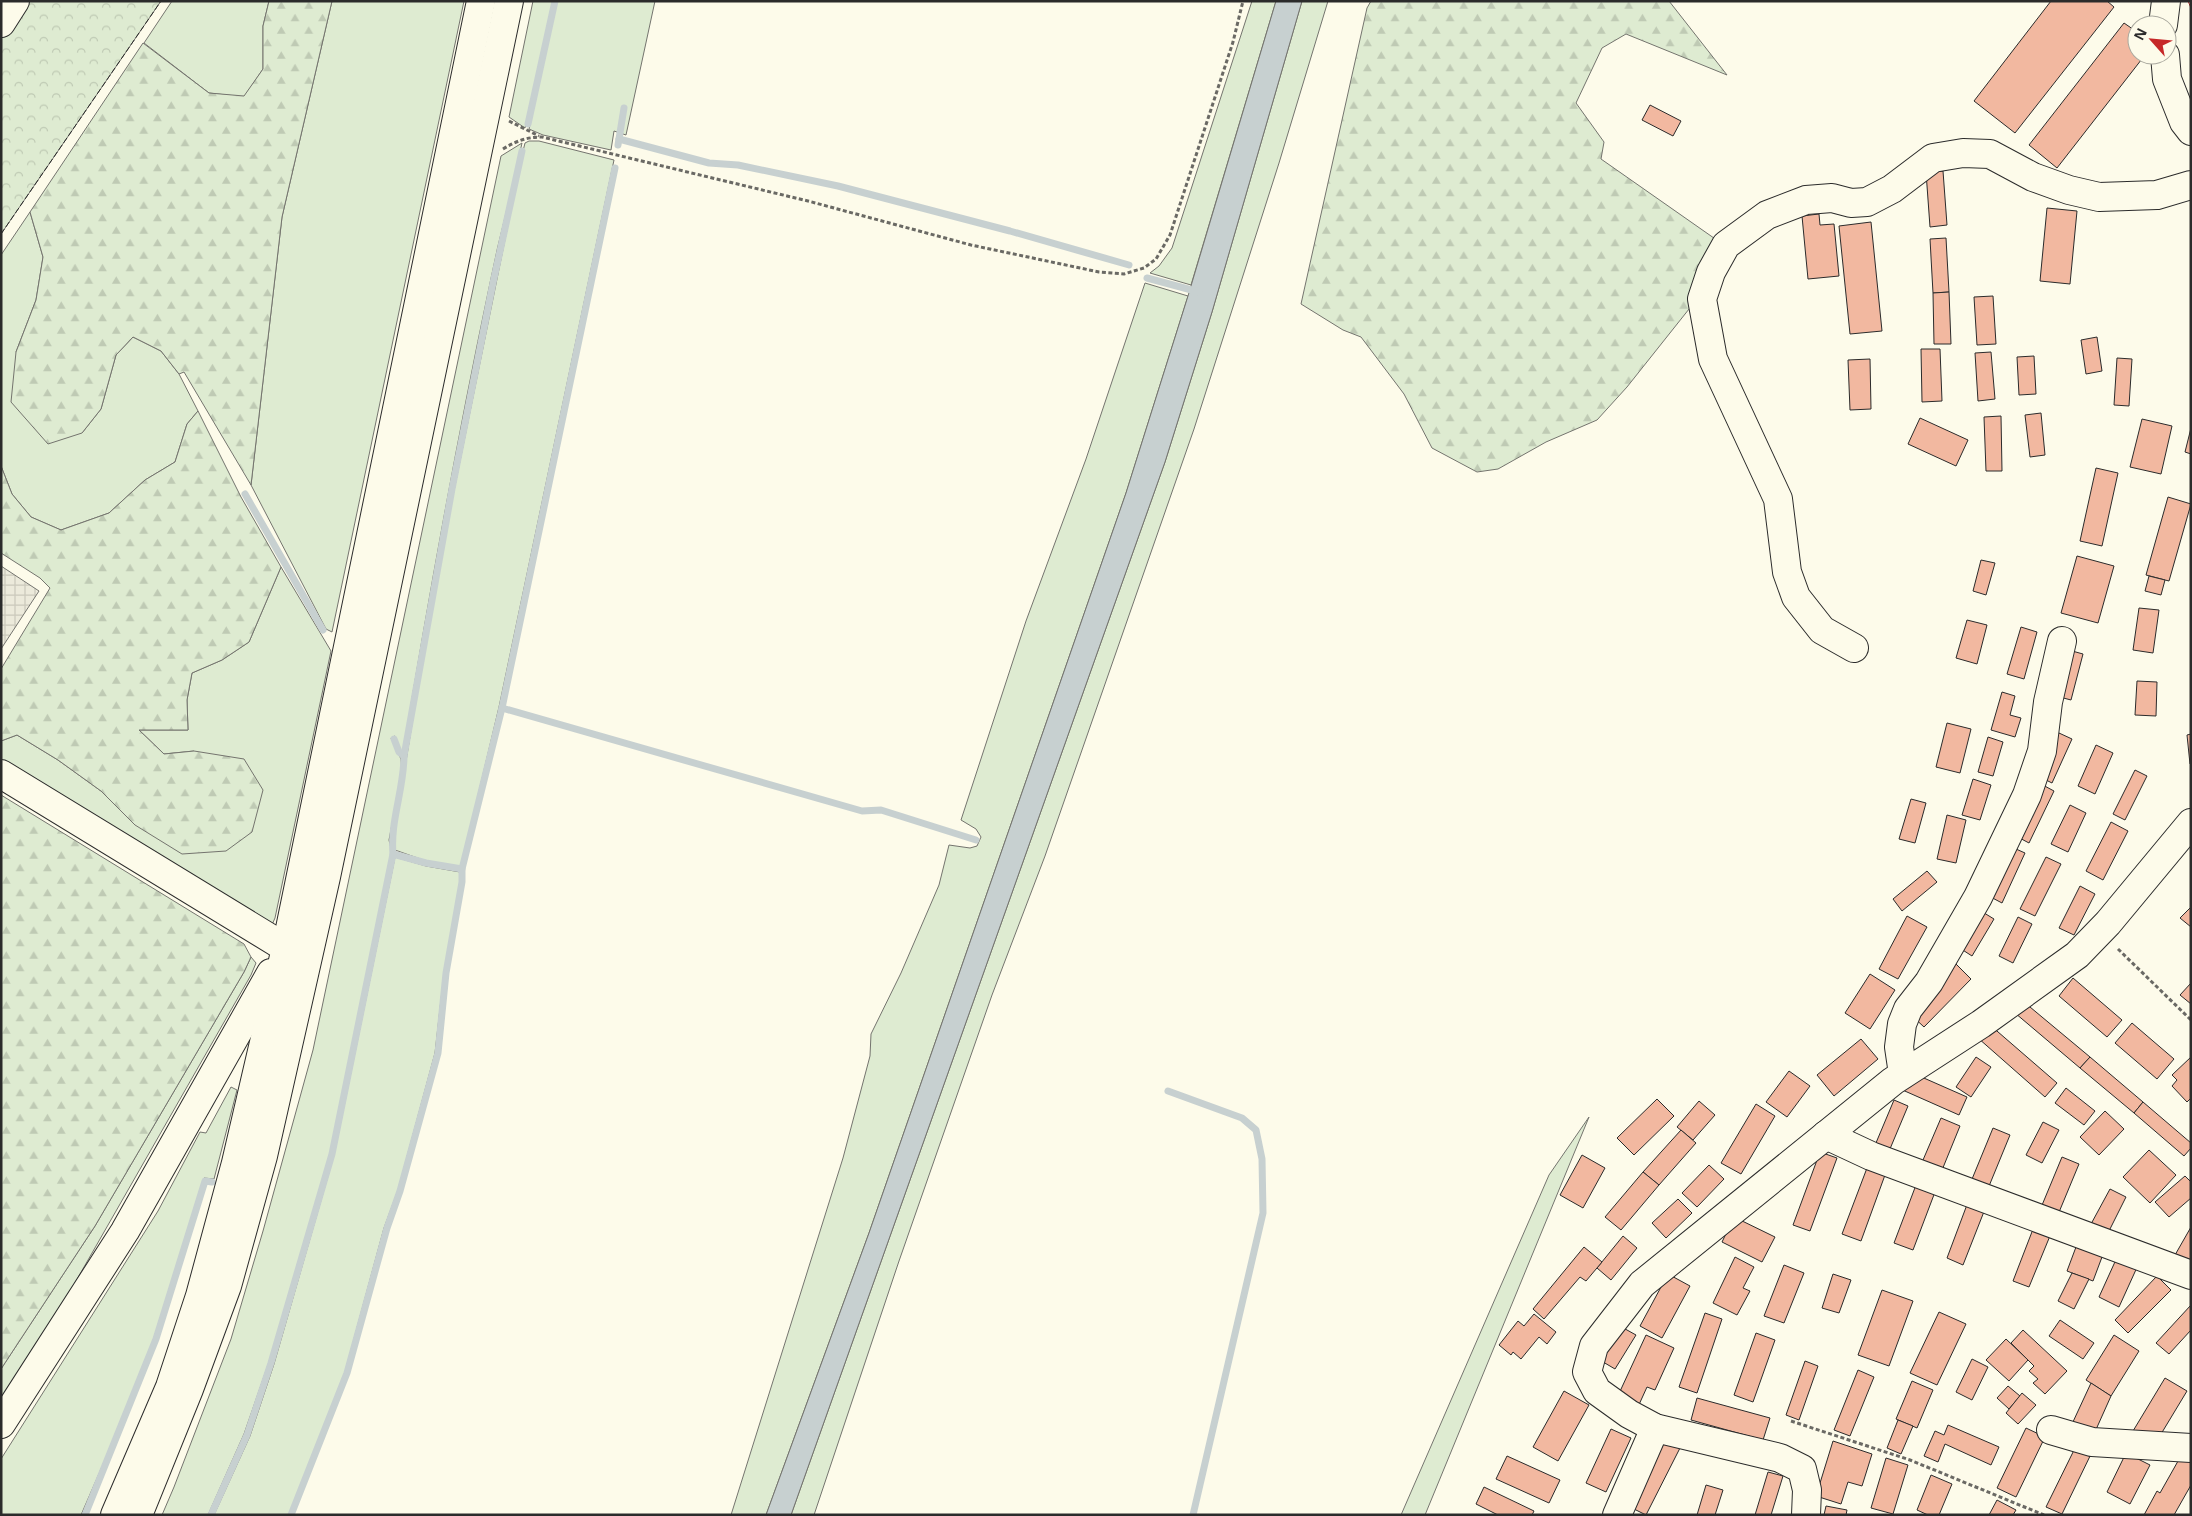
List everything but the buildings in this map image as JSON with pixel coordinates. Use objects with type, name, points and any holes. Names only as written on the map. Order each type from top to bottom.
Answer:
[{"type":"main road","points":[[1,23],[14,1]]},
{"type":"main road","points":[[116,1515],[170,1387],[200,1296],[236,1163],[286,948],[481,1]]},
{"type":"main road","points":[[138,1515],[189,1389],[227,1286],[263,1156],[328,867],[508,1]]},
{"type":"main road","points":[[2164,15],[2166,1]]},
{"type":"main road","points":[[2165,65],[2166,79],[2184,122],[2191,131]]},
{"type":"main road","points":[[1854,648],[1822,630],[1796,597],[1787,572],[1778,499],[1712,358],[1702,299],[1711,272],[1726,245],[1767,215],[1806,200],[1832,198],[1851,203],[1868,202],[1892,189],[1933,158],[1963,153],[1990,154],[2033,177],[2069,190],[2099,197],[2157,195],[2191,185]]},
{"type":"main road","points":[[1902,1074],[1900,1047],[1902,1024],[1908,1009],[1929,982],[1978,897],[2027,795],[2042,751],[2048,702],[2062,641]]},
{"type":"main road","points":[[1,774],[286,948]]},
{"type":"main road","points":[[1806,1515],[1807,1490],[1802,1469],[1780,1458],[1655,1428],[1629,1414],[1597,1391],[1588,1372],[1594,1346],[1642,1284],[1826,1135],[1902,1074],[1981,1024],[2077,955],[2101,931],[2191,823]]},
{"type":"main road","points":[[1,1424],[125,1231],[286,948]]},
{"type":"main road","points":[[1826,1135],[1870,1156],[2191,1276]]},
{"type":"main road","points":[[1617,1515],[1655,1428]]},
{"type":"main road","points":[[2051,1430],[2092,1442],[2191,1448]]},
{"type":"path","points":[[487,104],[517,126],[542,137],[808,201],[971,245],[1099,272],[1124,274],[1144,268],[1156,259],[1170,234],[1233,42],[1243,1]]},
{"type":"path","points":[[474,165],[516,141],[531,137],[542,137]]},
{"type":"path","points":[[2101,931],[2130,962],[2191,1020]]},
{"type":"path","points":[[1792,1421],[1910,1460],[2044,1515]]},
{"type":"green space","points":[[1,1],[161,1],[1,234]]},
{"type":"green space","points":[[172,1],[269,1],[263,26],[263,69],[244,97],[209,93],[144,43]]},
{"type":"green space","points":[[269,1],[332,1],[282,217],[251,485],[184,372],[179,374],[161,351],[133,337],[116,355],[101,409],[82,433],[48,444],[11,402],[16,352],[36,300],[43,257],[30,212],[143,43],[209,93],[244,96],[263,69],[263,26]]},
{"type":"green space","points":[[332,1],[464,1],[332,632],[326,629],[251,485],[282,217]]},
{"type":"green space","points":[[533,1],[553,1],[525,128],[509,117]]},
{"type":"green space","points":[[557,1],[655,1],[626,135],[614,131],[611,150],[543,135],[529,129]]},
{"type":"green space","points":[[1252,1],[1276,1],[1191,285],[1150,273],[1159,266],[1172,248]]},
{"type":"green space","points":[[1302,1],[1328,1],[1279,163],[1194,429],[1045,856],[992,995],[899,1261],[814,1515],[791,1515],[1165,462],[1212,312]]},
{"type":"green space","points":[[1371,1],[1669,1],[1727,75],[1626,34],[1602,48],[1576,103],[1604,142],[1601,159],[1721,243],[1697,299],[1627,387],[1597,420],[1546,442],[1498,469],[1477,472],[1432,448],[1404,394],[1361,337],[1343,330],[1301,304],[1367,8]]},
{"type":"green space","points":[[539,141],[614,160],[499,707],[461,867],[426,861],[395,850],[393,841],[434,589],[523,151],[525,143]]},
{"type":"green space","points":[[522,143],[466,400],[403,752],[395,736],[391,738],[401,759],[402,771],[389,840],[392,853],[330,1153],[269,1362],[244,1434],[208,1515],[162,1515],[231,1339],[313,1050],[501,156]]},
{"type":"green space","points":[[30,212],[43,257],[36,300],[16,352],[82,433],[101,409],[116,355],[133,337],[161,351],[179,374],[198,411],[187,424],[175,462],[145,480],[109,513],[61,530],[31,517],[12,494],[1,466],[1,255]]},
{"type":"green space","points":[[1145,283],[1188,296],[1126,493],[869,1233],[766,1515],[731,1515],[843,1158],[870,1056],[871,1034],[901,973],[939,885],[949,845],[970,848],[977,846],[981,837],[976,829],[961,820],[1026,621],[1086,459]]},
{"type":"green space","points":[[198,411],[241,497],[281,567],[249,642],[222,660],[192,673],[187,700],[188,730],[139,730],[164,754],[194,751],[244,759],[263,790],[252,832],[226,851],[182,854],[135,825],[101,791],[58,760],[17,735],[1,741],[1,669],[50,588],[40,578],[1,553],[1,466],[12,494],[31,517],[61,530],[109,513],[145,480],[175,462],[187,424]]},
{"type":"green space","points":[[281,567],[331,651],[275,918],[271,927],[1,764],[1,741],[17,735],[58,760],[101,791],[135,825],[194,751],[164,754],[139,730],[188,730],[187,700],[192,673],[222,660],[249,642]]},
{"type":"green space","points":[[1,795],[244,944],[251,957],[95,1226],[1,1369]]},
{"type":"green space","points":[[395,857],[426,866],[460,872],[444,973],[435,1053],[398,1190],[384,1228],[345,1372],[289,1515],[214,1515],[250,1436],[274,1364],[334,1155]]},
{"type":"green space","points":[[251,957],[256,963],[251,975],[72,1288],[1,1398],[1,1369],[95,1226]]},
{"type":"green space","points":[[231,1087],[237,1090],[214,1179],[204,1178],[154,1338],[118,1430],[81,1515],[1,1515],[1,1459],[158,1211],[200,1132],[206,1133]]},
{"type":"green space","points":[[1589,1117],[1425,1515],[1401,1515],[1549,1175]]},
{"type":"shaded area","points":[[1276,1],[1302,1],[1212,312],[1165,462],[791,1515],[766,1515],[869,1233],[1126,493],[1188,296]]},
{"type":"shaded area","points":[[1,566],[39,591],[1,649]]},
{"type":"waterway","points":[[528,124],[555,1]]},
{"type":"waterway","points":[[618,145],[624,108]]},
{"type":"waterway","points":[[619,139],[709,163],[738,165],[838,186],[1010,231],[1129,265]]},
{"type":"waterway","points":[[211,1515],[247,1435],[271,1363],[332,1154],[393,854],[393,829],[402,781],[404,756],[452,489],[493,283],[522,151]]},
{"type":"waterway","points":[[291,1515],[347,1373],[438,1053],[446,973],[462,882],[462,869],[502,708],[615,168]]},
{"type":"waterway","points":[[1147,278],[1199,292]]},
{"type":"waterway","points":[[245,494],[323,630]]},
{"type":"waterway","points":[[502,708],[862,811],[881,810],[976,840]]},
{"type":"waterway","points":[[394,739],[399,752],[404,756]]},
{"type":"waterway","points":[[393,854],[426,863],[462,869]]},
{"type":"waterway","points":[[1168,1091],[1242,1118],[1256,1130],[1262,1159],[1263,1213],[1193,1515]]},
{"type":"waterway","points":[[85,1515],[156,1339],[205,1181],[212,1182]]},
{"type":"fence","points":[[1,234],[161,1]]},
{"type":"power","points":[[2188,1],[2191,8]]}]
